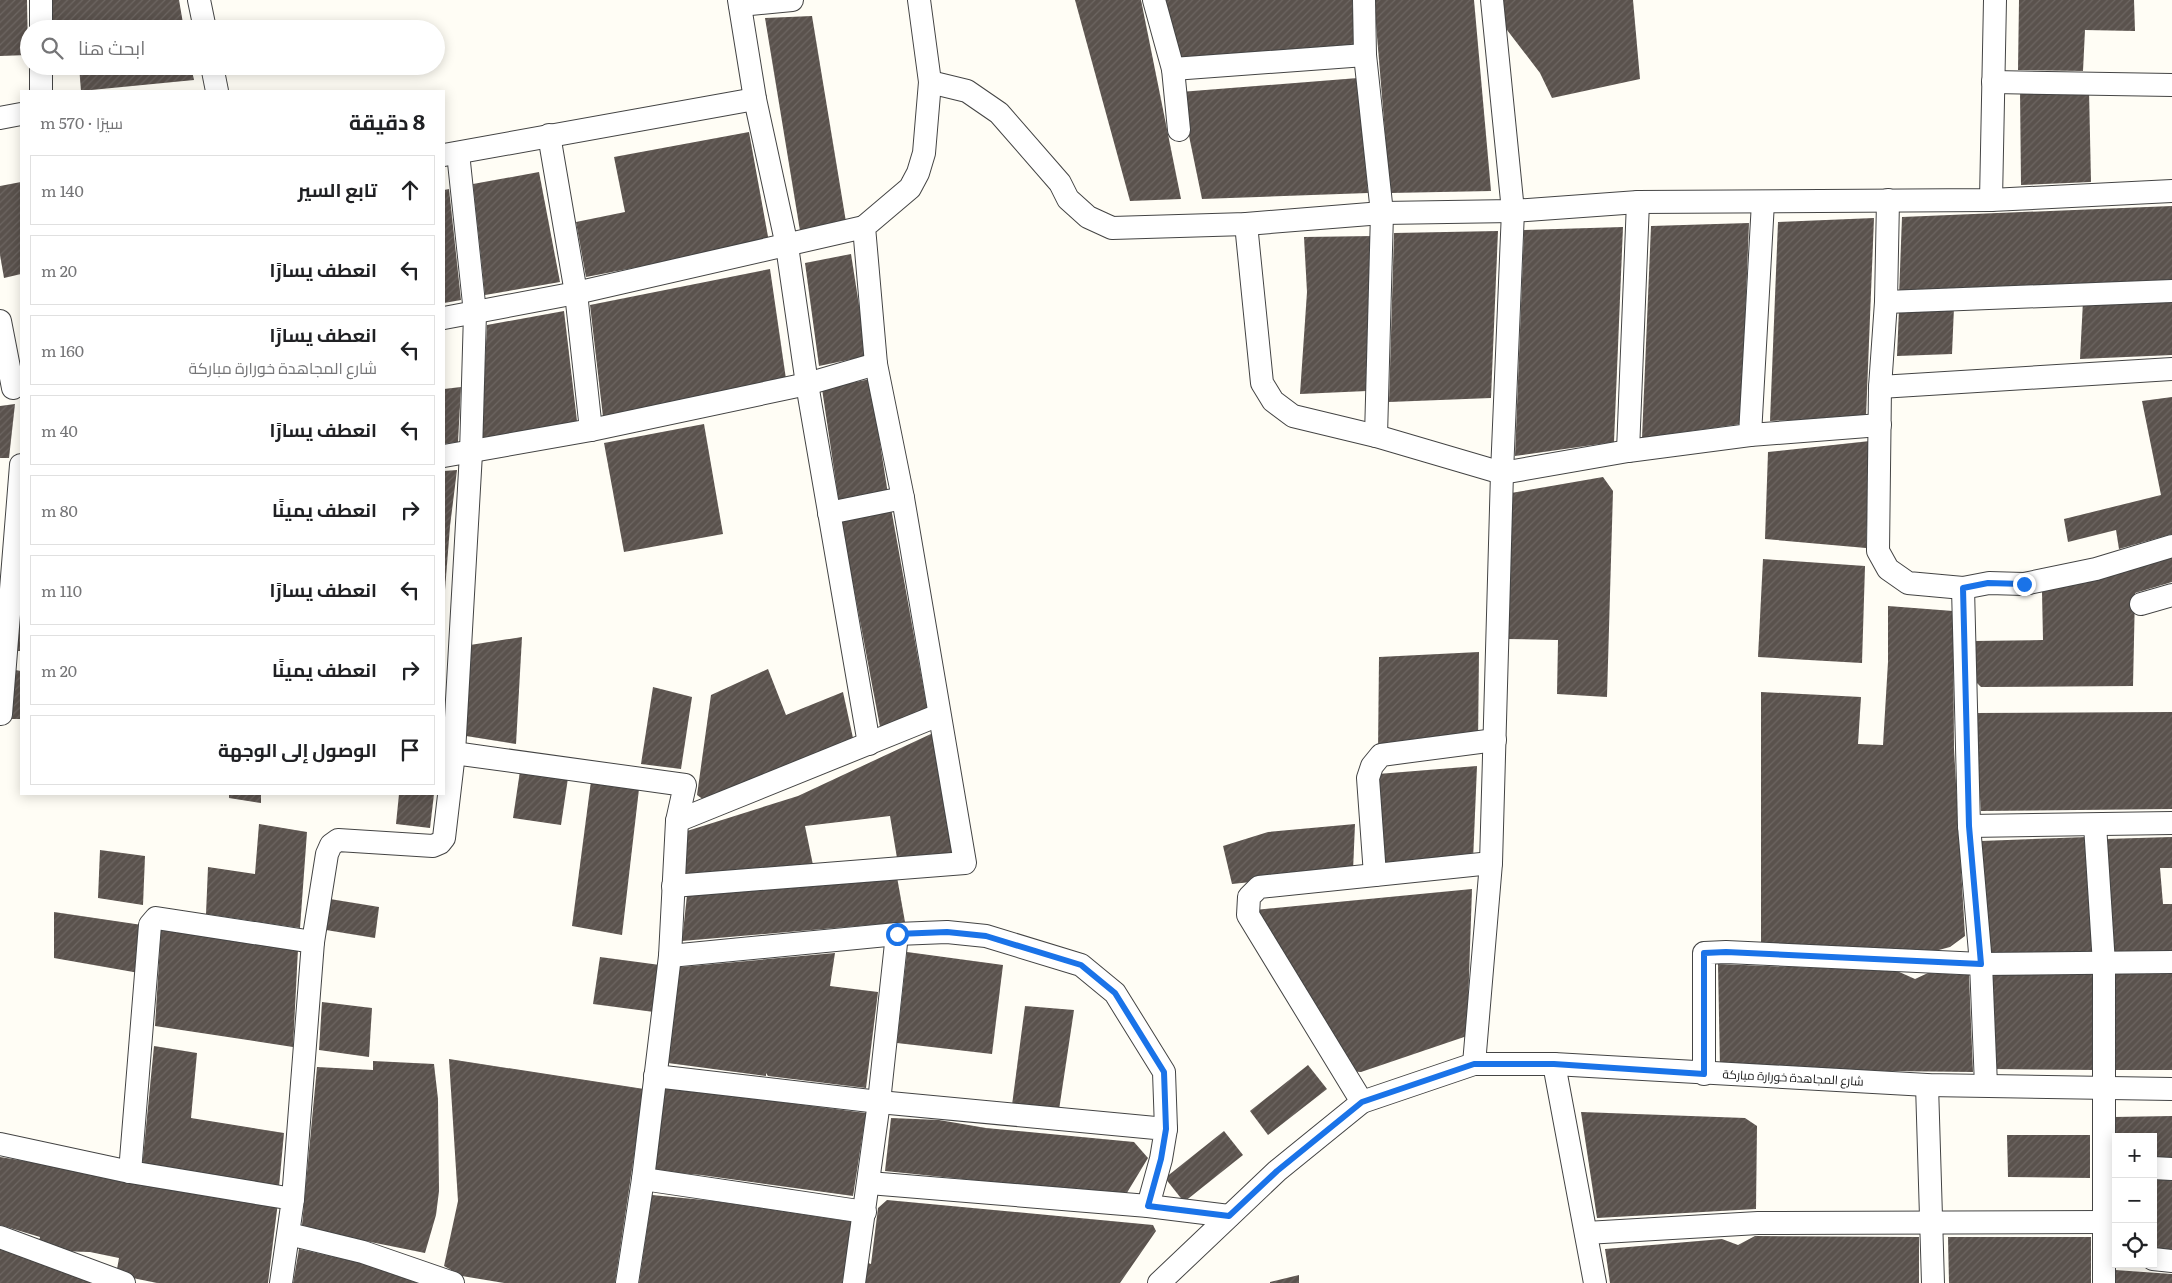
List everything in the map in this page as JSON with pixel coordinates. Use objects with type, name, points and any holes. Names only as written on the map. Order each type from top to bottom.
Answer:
[{"type":"street","points":[[41,0],[41,20]]},
{"type":"street","points":[[199,0],[203,20]]},
{"type":"street","points":[[792,0],[740,3],[755,99],[787,246],[807,384],[869,744]]},
{"type":"street","points":[[445,318],[576,293],[864,227],[910,188],[918,173],[924,153],[930,82],[919,0]]},
{"type":"street","points":[[1154,0],[1174,69],[1179,130]]},
{"type":"street","points":[[1364,0],[1366,55],[1382,213],[1376,436]]},
{"type":"street","points":[[1474,1064],[1491,863],[1502,473],[1513,212],[1492,0]]},
{"type":"street","points":[[1991,200],[1994,0]]},
{"type":"street","points":[[1174,69],[1366,55]]},
{"type":"street","points":[[41,75],[41,90]]},
{"type":"street","points":[[214,75],[217,90]]},
{"type":"street","points":[[930,82],[967,91],[999,113],[1060,183],[1068,199],[1088,217],[1112,228],[1246,224],[1382,213],[1513,212],[1638,202],[1991,200],[2172,191]]},
{"type":"street","points":[[1993,82],[2172,85]]},
{"type":"street","points":[[281,1283],[293,1199],[313,942],[327,854],[331,845],[338,840],[432,846],[440,843],[444,838],[454,753],[471,453],[475,313],[451,154],[755,99]]},
{"type":"street","points":[[0,118],[20,114]]},
{"type":"street","points":[[549,135],[576,293],[591,430]]},
{"type":"street","points":[[1888,200],[1886,302],[1880,387],[1878,551],[1888,569],[1908,582],[1963,588],[1988,583],[2024,584],[2096,568],[2172,546]]},
{"type":"street","points":[[1628,451],[1638,202]]},
{"type":"street","points":[[1750,435],[1763,202]]},
{"type":"street","points":[[1246,224],[1262,383],[1273,401],[1293,416],[1376,436],[1502,473],[1628,451],[1750,435],[1880,425]]},
{"type":"street","points":[[673,886],[965,864],[903,498],[876,364],[864,227]]},
{"type":"street","points":[[1886,302],[2172,291]]},
{"type":"street","points":[[0,322],[11,388]]},
{"type":"street","points":[[445,456],[471,453],[591,430],[807,384],[876,364]]},
{"type":"street","points":[[1880,387],[2172,370]]},
{"type":"street","points":[[1,714],[20,488]]},
{"type":"street","points":[[829,513],[903,498]]},
{"type":"street","points":[[1963,588],[1969,826],[1981,964],[1986,1085]]},
{"type":"street","points":[[2141,604],[2172,595]]},
{"type":"street","points":[[677,821],[939,715]]},
{"type":"street","points":[[1376,875],[1368,778],[1372,766],[1381,755],[1495,740]]},
{"type":"street","points":[[454,753],[685,785],[677,821],[670,956],[643,1179],[627,1283]]},
{"type":"street","points":[[1969,826],[2172,823]]},
{"type":"street","points":[[2095,825],[2104,964],[2104,1087],[2109,1166],[2103,1222],[2110,1255],[2104,1283]]},
{"type":"street","points":[[1362,1102],[1248,915],[1249,897],[1259,887],[1491,863]]},
{"type":"street","points":[[130,1172],[150,925],[156,918],[313,942]]},
{"type":"street","points":[[670,956],[897,934],[947,932],[986,936],[1081,965],[1115,993],[1164,1072],[1166,1129],[1161,1159],[1148,1206]]},
{"type":"street","points":[[854,1283],[879,1102],[897,934]]},
{"type":"street","points":[[1704,1074],[1704,953],[1726,952],[1981,964],[2172,962]]},
{"type":"street","name":"شارع المجاهدة خورارة مباركة","points":[[1159,1283],[1277,1171],[1362,1102],[1474,1064],[1554,1064],[1704,1074],[1927,1085],[2172,1089]]},
{"type":"street","points":[[1554,1064],[1595,1283]]},
{"type":"street","points":[[655,1076],[879,1102],[1166,1129]]},
{"type":"street","points":[[1927,1085],[1933,1283]]},
{"type":"street","points":[[0,1144],[130,1172],[293,1199]]},
{"type":"street","points":[[2157,1168],[2172,1169]]},
{"type":"street","points":[[643,1179],[865,1212]]},
{"type":"street","points":[[869,1183],[1148,1206],[1229,1216]]},
{"type":"street","points":[[1586,1233],[1758,1223],[2103,1222]]},
{"type":"street","points":[[289,1234],[363,1252],[425,1278],[453,1283]]},
{"type":"street","points":[[0,1237],[124,1283]]},
{"type":"street","points":[[2157,1259],[2172,1261]]},
{"type":"building","points":[[0,0],[27,0],[27,20],[20,20],[20,55],[0,56]]},
{"type":"building","points":[[50,0],[179,0],[182,20],[50,20]]},
{"type":"building","points":[[1075,0],[1141,0],[1181,199],[1130,201]]},
{"type":"building","points":[[1162,0],[1352,0],[1357,56],[1176,71]]},
{"type":"building","points":[[1374,0],[1474,0],[1491,191],[1390,193]]},
{"type":"building","points":[[1502,0],[1633,0],[1640,79],[1552,98],[1540,73],[1504,26]]},
{"type":"building","points":[[2019,0],[2134,0],[2135,31],[2085,30],[2083,71],[2018,70]]},
{"type":"building","points":[[812,16],[847,228],[801,237],[765,18]]},
{"type":"building","points":[[80,75],[193,75],[194,80],[91,90],[81,90]]},
{"type":"building","points":[[1358,78],[1368,193],[1202,199],[1180,92]]},
{"type":"building","points":[[2020,90],[2089,90],[2091,182],[2021,185]]},
{"type":"building","points":[[749,132],[769,242],[586,277],[576,222],[625,212],[614,157]]},
{"type":"building","points":[[539,172],[560,282],[485,295],[473,184]]},
{"type":"building","points":[[20,182],[20,274],[4,278],[0,255],[0,186]]},
{"type":"building","points":[[449,189],[461,300],[445,303],[445,190]]},
{"type":"building","points":[[2172,206],[2172,284],[1899,296],[1902,217]]},
{"type":"building","points":[[1874,218],[1866,417],[1770,421],[1778,222]]},
{"type":"building","points":[[1749,223],[1741,424],[1642,438],[1651,226]]},
{"type":"building","points":[[1623,227],[1614,442],[1515,456],[1524,230]]},
{"type":"building","points":[[1498,231],[1491,398],[1389,402],[1394,233]]},
{"type":"building","points":[[1374,236],[1367,391],[1300,394],[1307,292],[1304,237]]},
{"type":"building","points":[[851,254],[867,356],[819,366],[805,263]]},
{"type":"building","points":[[770,269],[786,379],[603,417],[590,305]]},
{"type":"building","points":[[2172,298],[2172,355],[2080,359],[2083,301]]},
{"type":"building","points":[[1954,307],[1952,354],[1897,356],[1899,309]]},
{"type":"building","points":[[564,311],[577,421],[483,439],[481,437],[487,325]]},
{"type":"building","points":[[870,379],[888,494],[839,503],[822,389]]},
{"type":"building","points":[[461,387],[458,442],[445,444],[445,389]]},
{"type":"building","points":[[2172,397],[2172,534],[2119,549],[2116,530],[2068,542],[2064,519],[2161,495],[2142,401]]},
{"type":"building","points":[[15,404],[9,458],[0,458],[0,406]]},
{"type":"building","points":[[704,424],[723,534],[624,552],[604,443]]},
{"type":"building","points":[[1870,441],[1866,548],[1765,539],[1768,452]]},
{"type":"building","points":[[457,470],[445,590],[445,471]]},
{"type":"building","points":[[1603,477],[1613,491],[1607,697],[1557,694],[1558,640],[1507,639],[1511,493]]},
{"type":"building","points":[[891,508],[927,708],[880,727],[841,520]]},
{"type":"building","points":[[2172,557],[2172,582],[2135,593],[2133,686],[1981,687],[1974,680],[1973,641],[2043,640],[2042,592]]},
{"type":"building","points":[[1763,559],[1865,566],[1862,663],[1758,657]]},
{"type":"building","points":[[1888,606],[1953,611],[1954,749],[1965,936],[1950,947],[1935,951],[1761,944],[1761,692],[1861,697],[1858,744],[1883,745],[1888,662]]},
{"type":"building","points":[[20,607],[20,651],[16,651]]},
{"type":"building","points":[[522,637],[516,744],[466,736],[470,645]]},
{"type":"building","points":[[1479,652],[1478,744],[1378,752],[1379,657]]},
{"type":"building","points":[[768,669],[786,715],[843,692],[853,738],[704,800],[697,795],[711,695]]},
{"type":"building","points":[[15,670],[20,671],[20,719],[12,719]]},
{"type":"building","points":[[653,687],[692,697],[681,769],[641,764]]},
{"type":"building","points":[[2172,712],[2172,809],[1981,811],[1974,713]]},
{"type":"building","points":[[933,733],[952,854],[897,858],[890,816],[805,826],[813,865],[682,876],[687,831],[798,796]]},
{"type":"building","points":[[1477,766],[1473,861],[1377,870],[1378,774]]},
{"type":"building","points":[[520,771],[568,778],[561,825],[513,818]]},
{"type":"building","points":[[591,781],[639,789],[622,935],[572,926]]},
{"type":"building","points":[[229,795],[261,795],[261,803],[229,798]]},
{"type":"building","points":[[399,795],[434,795],[430,828],[396,824]]},
{"type":"building","points":[[259,824],[307,832],[300,928],[206,914],[208,867],[255,874]]},
{"type":"building","points":[[1355,824],[1353,871],[1232,884],[1223,846],[1268,832]]},
{"type":"building","points":[[2087,837],[2095,952],[1986,953],[1981,841]]},
{"type":"building","points":[[2172,837],[2172,868],[2160,868],[2163,904],[2172,904],[2172,954],[2112,954],[2105,839]]},
{"type":"building","points":[[100,850],[145,856],[143,905],[98,898]]},
{"type":"building","points":[[897,877],[905,922],[682,941],[687,895]]},
{"type":"building","points":[[1472,889],[1467,1036],[1361,1072],[1346,1071],[1255,910]]},
{"type":"building","points":[[330,899],[379,907],[375,938],[326,930]]},
{"type":"building","points":[[54,912],[142,925],[139,973],[54,958]]},
{"type":"building","points":[[161,928],[298,949],[293,1047],[155,1026]]},
{"type":"building","points":[[907,952],[1003,965],[992,1054],[897,1043]]},
{"type":"building","points":[[835,953],[830,986],[878,992],[866,1088],[768,1076],[766,1073],[766,1076],[668,1063],[680,967]]},
{"type":"building","points":[[600,957],[660,965],[654,1012],[593,1004]]},
{"type":"building","points":[[1718,964],[1897,971],[1915,979],[1928,973],[1969,975],[1973,1072],[1720,1069]]},
{"type":"building","points":[[2172,973],[2172,1070],[2116,1070],[2115,974]]},
{"type":"building","points":[[2096,974],[2097,1070],[1993,1069],[1990,975]]},
{"type":"building","points":[[322,1002],[372,1008],[369,1057],[319,1050]]},
{"type":"building","points":[[1025,1006],[1074,1010],[1059,1110],[1012,1105]]},
{"type":"building","points":[[154,1046],[197,1053],[191,1118],[284,1133],[279,1187],[142,1168]]},
{"type":"building","points":[[449,1059],[644,1089],[615,1283],[504,1283],[462,1276],[444,1266],[458,1201]]},
{"type":"building","points":[[373,1061],[434,1064],[438,1099],[439,1191],[436,1215],[425,1253],[336,1235],[302,1225],[317,1067],[373,1070]]},
{"type":"building","points":[[1308,1065],[1327,1089],[1268,1135],[1250,1111]]},
{"type":"building","points":[[665,1087],[866,1113],[853,1196],[701,1175],[655,1171]]},
{"type":"building","points":[[1581,1112],[1745,1118],[1757,1126],[1756,1209],[1597,1218]]},
{"type":"building","points":[[2172,1116],[2172,1160],[2157,1159],[2157,1133],[2113,1133],[2113,1117]]},
{"type":"building","points":[[891,1118],[939,1120],[986,1128],[1134,1142],[1148,1158],[1125,1196],[885,1171]]},
{"type":"building","points":[[1224,1131],[1243,1155],[1184,1202],[1165,1178]]},
{"type":"building","points":[[2007,1135],[2090,1135],[2090,1178],[2008,1177]]},
{"type":"building","points":[[0,1157],[278,1202],[268,1283],[157,1283],[123,1276],[117,1269],[119,1258],[90,1252],[57,1251],[38,1246],[40,1237],[0,1225]]},
{"type":"building","points":[[2157,1178],[2172,1179],[2172,1250],[2157,1248]]},
{"type":"building","points":[[652,1195],[714,1201],[855,1222],[842,1283],[639,1283]]},
{"type":"building","points":[[887,1200],[1153,1225],[1156,1231],[1120,1283],[864,1283],[868,1263],[871,1264],[878,1208]]},
{"type":"building","points":[[1755,1236],[1919,1237],[1919,1283],[1610,1283],[1605,1249],[1722,1239],[1738,1245]]},
{"type":"building","points":[[1948,1237],[2091,1237],[2091,1283],[1949,1283]]},
{"type":"building","points":[[0,1247],[108,1283],[0,1283]]},
{"type":"building","points":[[299,1249],[361,1263],[418,1283],[293,1283]]},
{"type":"building","points":[[2115,1270],[2172,1274],[2172,1283],[2115,1283]]},
{"type":"building","points":[[1299,1275],[1299,1283],[1270,1283],[1270,1282]]},
{"type":"route","points":[[897,934],[947,932],[986,936],[1081,965],[1115,993],[1164,1072],[1166,1129],[1161,1159],[1148,1206],[1229,1216],[1277,1171],[1362,1102],[1474,1064],[1554,1064],[1704,1074],[1704,953],[1726,952],[1981,964],[1969,826],[1963,588],[1988,583],[2024,584]]}]
